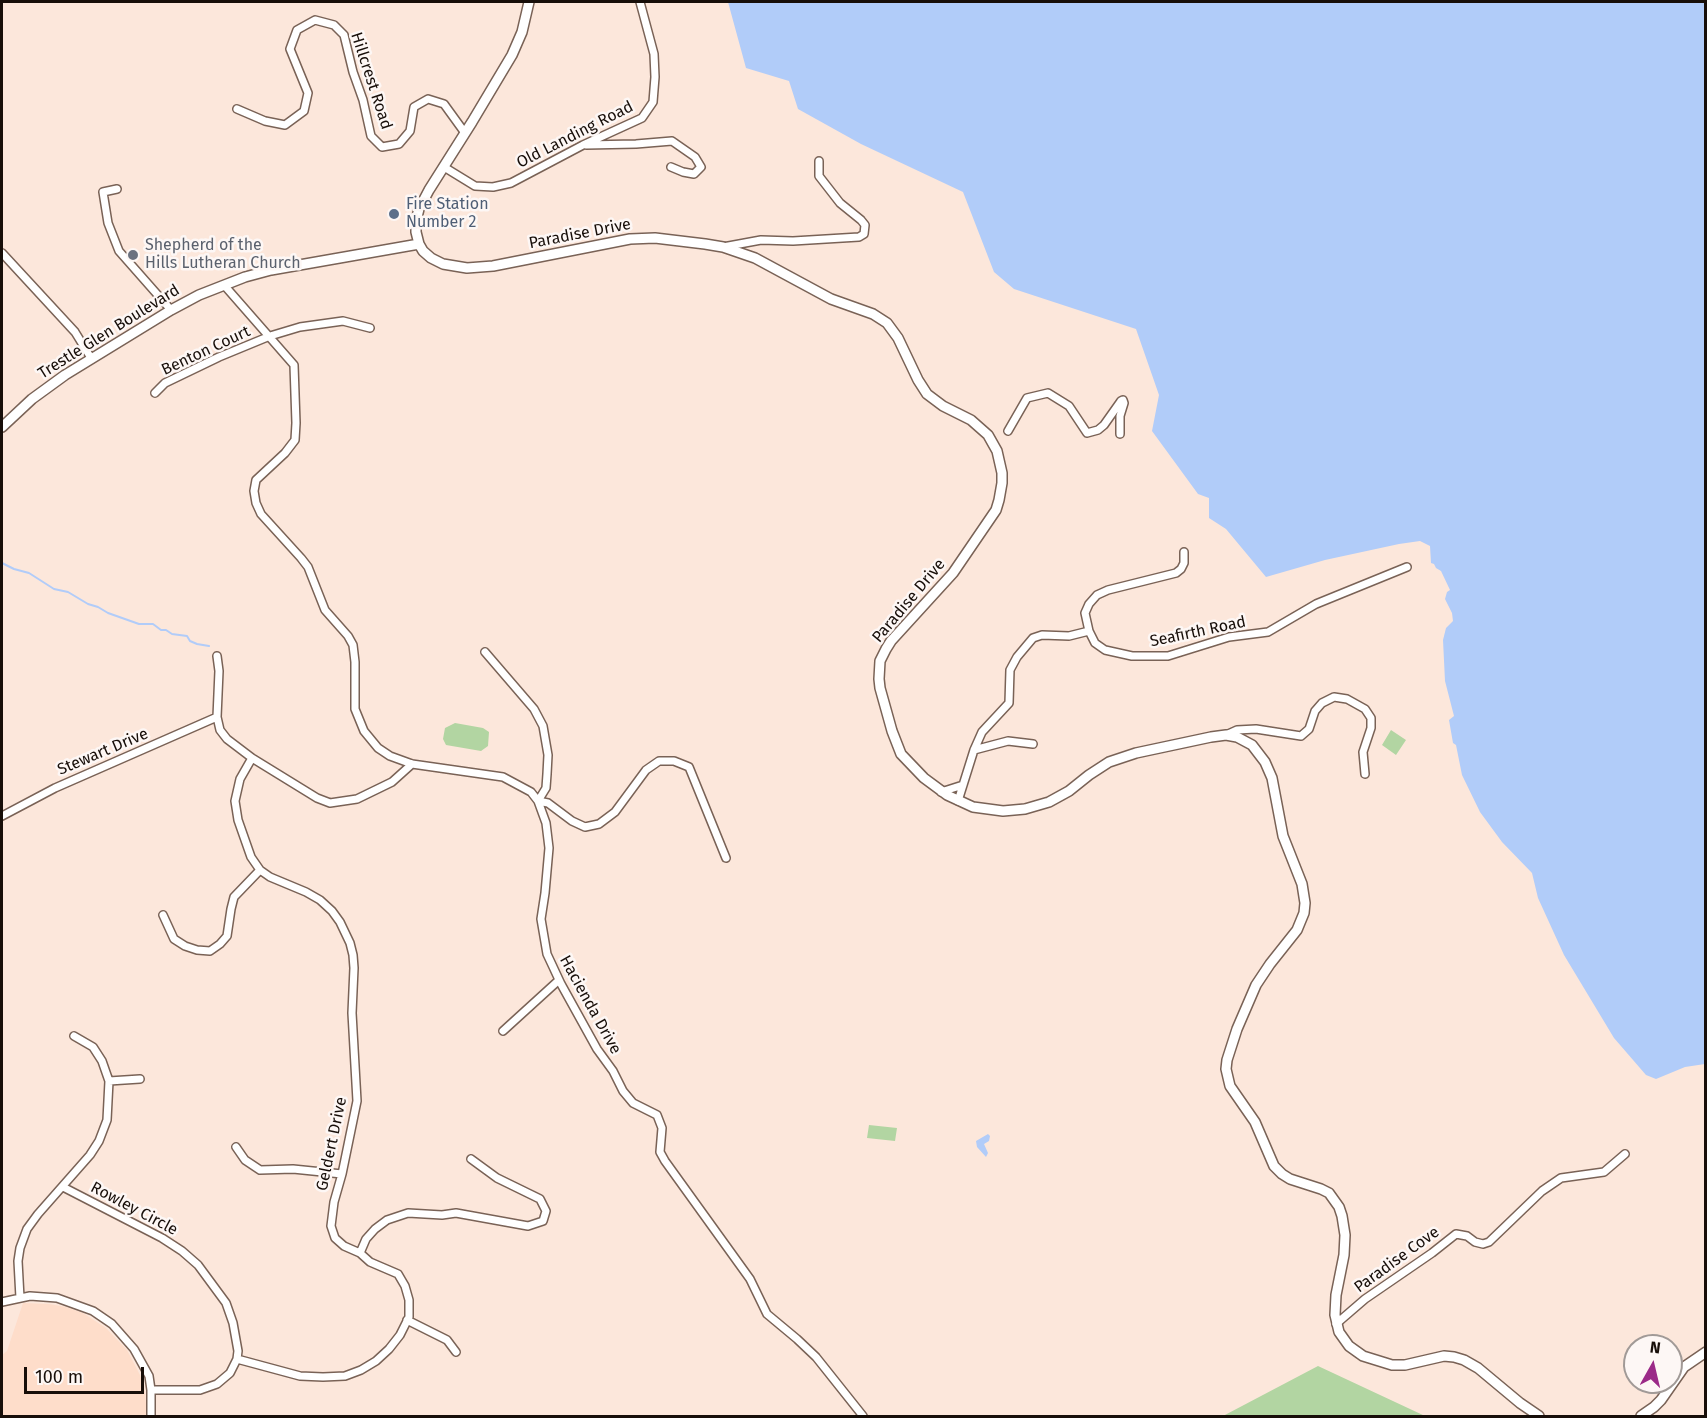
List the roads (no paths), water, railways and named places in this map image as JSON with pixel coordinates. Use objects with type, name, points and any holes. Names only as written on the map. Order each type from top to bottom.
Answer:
[{"type":"street","points":[[419,244],[416,229],[418,213],[425,197],[515,47],[525,24],[529,2]]},
{"type":"street","name":"Old Landing Road","points":[[444,166],[475,186],[493,187],[511,183],[583,145],[642,118],[653,102],[655,77],[654,54],[640,2]]},
{"type":"street","name":"Hillcrest Road","points":[[237,109],[265,121],[285,125],[304,111],[308,93],[290,49],[297,30],[315,20],[334,25],[344,35],[371,136],[382,147],[399,144],[410,131],[414,107],[428,99],[444,104],[465,133]]},
{"type":"street","points":[[583,145],[672,141],[695,157],[701,167],[694,174],[671,167]]},
{"type":"street","points":[[723,247],[761,240],[793,241],[859,237],[864,234],[865,225],[840,203],[819,176],[819,161]]},
{"type":"street","points":[[117,189],[103,192],[108,223],[119,251],[171,310]]},
{"type":"street","name":"Paradise Drive","points":[[419,244],[426,254],[436,261],[452,267],[467,268],[493,266],[642,237],[723,247],[755,258],[831,299],[881,318],[892,329],[927,394],[943,406],[981,427],[993,442],[1002,473],[996,510],[953,573],[891,641],[880,661],[880,688],[898,749],[912,767],[941,792],[973,807],[994,811],[1040,805],[1059,797],[1098,768],[1120,757],[1226,735]]},
{"type":"street","name":"Trestle Glen Boulevard","points":[[2,427],[42,391],[190,299],[254,274],[419,244]]},
{"type":"street","points":[[2,253],[75,332],[92,358]]},
{"type":"street","points":[[224,285],[294,365],[295,440],[285,453],[256,480],[254,491],[256,503],[261,514],[302,558],[308,567],[325,610],[353,645],[355,709],[364,732],[378,748],[390,756],[412,764],[503,777],[531,792],[538,801],[548,803],[572,821],[585,827],[599,824],[615,812],[646,770],[659,761],[674,761],[689,767],[726,858]]},
{"type":"street","name":"Benton Court","points":[[155,393],[173,379],[270,336],[300,327],[343,321],[370,328]]},
{"type":"street","points":[[1008,431],[1028,398],[1048,393],[1069,406],[1087,433],[1098,430],[1104,425],[1123,400],[1120,434]]},
{"type":"street","points":[[958,801],[982,732],[1009,703],[1010,670],[1017,657],[1033,638],[1042,635],[1069,636],[1089,631],[1085,613],[1097,595],[1108,590],[1176,573],[1184,562],[1184,552]]},
{"type":"street","name":"Seafirth Road","points":[[1089,631],[1095,643],[1105,650],[1131,656],[1168,656],[1228,637],[1268,633],[1316,604],[1407,567]]},
{"type":"street","points":[[485,652],[534,710],[543,726],[548,755],[548,774],[546,788],[538,801]]},
{"type":"street","points":[[217,656],[219,681],[217,717],[220,730],[227,739],[252,758],[317,798],[330,803],[357,799],[392,782],[412,764]]},
{"type":"street","points":[[1226,735],[1238,730],[1256,729],[1302,736],[1308,729],[1315,711],[1322,703],[1334,697],[1347,699],[1365,709],[1371,718],[1371,728],[1363,752],[1365,774]]},
{"type":"street","name":"Stewart Drive","points":[[2,816],[55,788],[217,717]]},
{"type":"street","points":[[1226,735],[1237,737],[1252,745],[1269,770],[1275,788],[1283,836],[1302,884],[1305,903],[1304,913],[1297,930],[1263,974],[1245,1010],[1228,1051],[1226,1069],[1235,1093],[1255,1122],[1274,1166],[1290,1179],[1329,1193],[1339,1207],[1345,1235],[1335,1306],[1336,1324],[1343,1339],[1356,1352],[1382,1363],[1405,1365],[1444,1356],[1464,1360],[1478,1368],[1539,1416]]},
{"type":"street","points":[[974,750],[1008,741],[1033,744]]},
{"type":"street","points":[[163,915],[174,939],[197,950],[210,951],[227,936],[234,897],[260,870],[246,845],[235,801],[237,786],[252,758]]},
{"type":"street","points":[[941,792],[963,785]]},
{"type":"street","name":"Hacienda Drive","points":[[538,801],[546,823],[549,848],[541,919],[547,954],[559,981],[623,1091],[633,1103],[657,1115],[662,1128],[660,1152],[665,1161],[750,1279],[768,1314],[816,1357],[863,1416]]},
{"type":"street","name":"Geldert Drive","points":[[260,870],[279,882],[320,900],[340,922],[350,943],[354,968],[352,1013],[357,1101],[334,1202],[331,1226],[335,1238],[344,1246],[360,1253],[370,1262],[398,1274],[409,1300],[407,1320]]},
{"type":"street","points":[[503,1031],[559,981]]},
{"type":"street","points":[[20,1298],[18,1261],[27,1229],[90,1155],[99,1141],[107,1120],[109,1081],[102,1061],[93,1047],[74,1036]]},
{"type":"street","points":[[109,1081],[140,1079]]},
{"type":"street","points":[[236,1147],[245,1160],[260,1170],[292,1169],[342,1174]]},
{"type":"street","name":"Paradise Cove","points":[[1336,1324],[1365,1299],[1456,1234],[1467,1236],[1483,1244],[1490,1242],[1542,1191],[1562,1178],[1604,1172],[1625,1154]]},
{"type":"street","points":[[360,1253],[366,1239],[375,1229],[387,1220],[408,1213],[442,1215],[456,1213],[528,1226],[543,1221],[546,1211],[540,1199],[497,1178],[471,1159]]},
{"type":"street","name":"Rowley Circle","points":[[63,1187],[162,1238],[198,1265],[226,1303],[237,1342],[237,1359]]},
{"type":"street","points":[[2,1302],[40,1296],[64,1300],[93,1311],[112,1324],[125,1337],[149,1376],[152,1390],[151,1416]]},
{"type":"street","points":[[152,1390],[209,1388],[225,1379],[237,1359],[300,1376],[345,1376],[376,1361],[400,1335],[407,1320],[447,1340],[456,1352]]},
{"type":"street","points":[[1641,1416],[1661,1400],[1684,1367],[1706,1352]]},
{"type":"water","points":[[728,2],[1705,2],[1705,1064],[1685,1067],[1656,1079],[1646,1075],[1614,1038],[1564,955],[1538,898],[1532,873],[1502,842],[1480,812],[1462,775],[1456,745],[1453,743],[1449,720],[1454,716],[1445,681],[1443,640],[1446,628],[1453,621],[1445,599],[1450,590],[1441,571],[1431,563],[1430,546],[1420,541],[1399,544],[1325,560],[1266,577],[1226,529],[1209,518],[1209,498],[1198,494],[1152,431],[1159,395],[1136,329],[1014,289],[994,272],[963,192],[861,144],[798,109],[789,81],[746,68]]},
{"type":"water","points":[[988,1134],[989,1141],[984,1144],[988,1153],[986,1157],[977,1147],[976,1141]]},
{"type":"waterway","points":[[2,563],[29,573],[54,589],[68,592],[108,613],[139,624],[153,624],[161,630],[187,636],[190,641],[209,646]]},
{"type":"place","name":"Fire Station Number 2","points":[[394,214]]},
{"type":"place","name":"Shepherd of the Hills Lutheran Church","points":[[133,255]]}]
